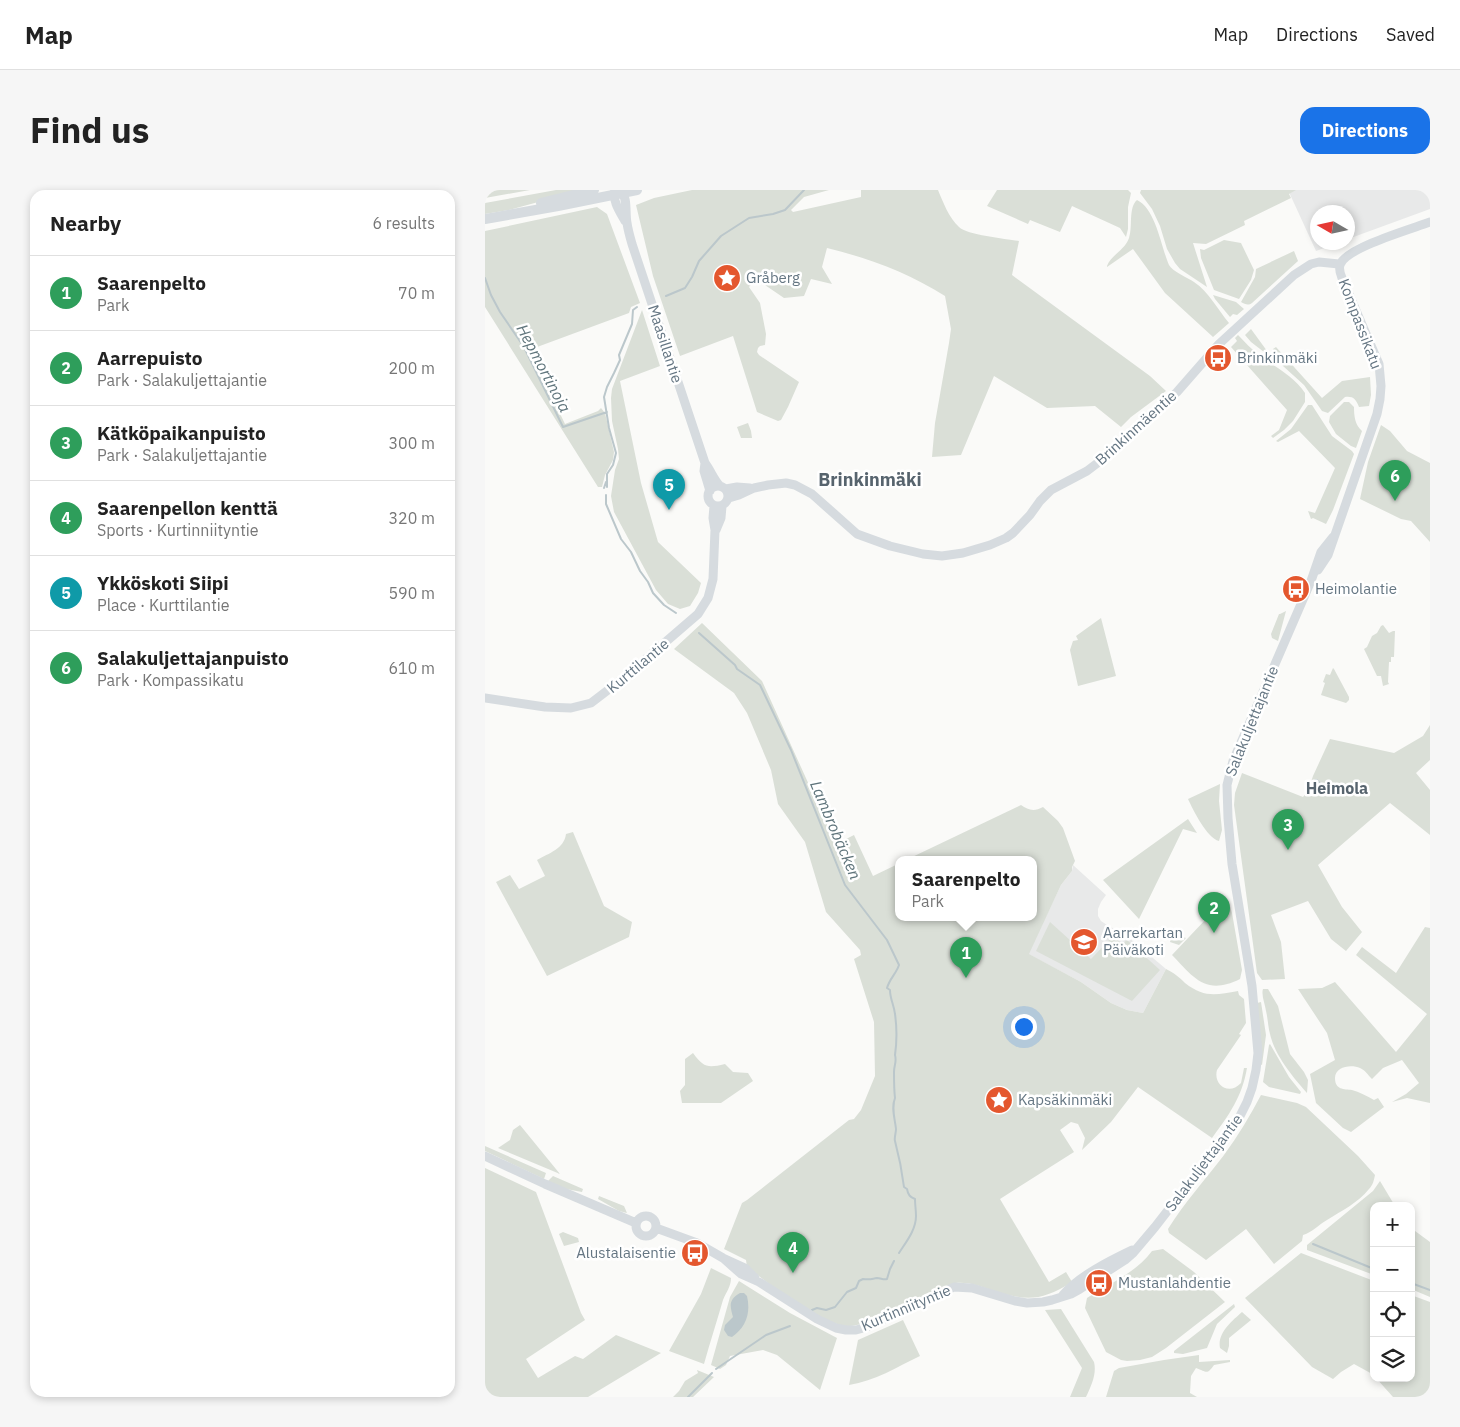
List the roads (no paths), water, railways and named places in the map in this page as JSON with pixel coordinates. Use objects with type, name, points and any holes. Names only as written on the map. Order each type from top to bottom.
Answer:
[{"type":"main road","points":[[489,218],[580,192],[594,190]]},
{"type":"main road","points":[[489,218],[558,206],[618,192],[637,190]]},
{"type":"street","name":"Maasillantie","points":[[618,192],[617,207],[627,224],[705,463],[715,480],[725,491]]},
{"type":"street","name":"Kompassikatu","points":[[1333,537],[1377,414],[1381,386],[1379,364],[1339,271],[1339,264],[1345,256],[1362,248],[1430,222]]},
{"type":"street","name":"Brinkinmäentie","points":[[725,491],[737,487],[754,488],[778,484],[795,485],[812,494],[857,534],[890,546],[932,556],[963,554],[990,545],[1013,533],[1040,500],[1051,490],[1087,471],[1108,455],[1177,392],[1219,344],[1294,275],[1311,264],[1319,262],[1339,264]]},
{"type":"street","name":"Maasillantie","points":[[705,463],[704,471],[710,491]]},
{"type":"street","points":[[713,488],[725,491],[727,503],[718,506],[708,499],[713,488]]},
{"type":"street","name":"Kurttilantie","points":[[485,698],[545,707],[571,708],[591,703],[604,695],[684,628],[701,610],[708,598],[713,579],[715,530],[713,518],[718,506]]},
{"type":"street","name":"Salakuljettajantie","points":[[1063,1296],[1071,1294],[1097,1279],[1125,1260],[1139,1247],[1232,1128],[1253,1088],[1257,1070],[1257,1037],[1251,979],[1232,864],[1227,785],[1233,761],[1311,581],[1328,555],[1333,537]]},
{"type":"street","points":[[485,1156],[636,1223]]},
{"type":"street","points":[[649,1215],[655,1220],[656,1228],[651,1235],[642,1236],[637,1232],[636,1223],[641,1216],[649,1215]]},
{"type":"street","name":"Kurtinniityntie","points":[[656,1228],[697,1243],[745,1268],[759,1282],[800,1309],[837,1328],[846,1330],[867,1327],[954,1287],[972,1288],[1027,1303],[1043,1302],[1063,1296]]},
{"type":"waterway","name":"Lambrobäcken","points":[[666,296],[685,288],[699,261],[721,236],[749,218],[785,210],[804,190]]},
{"type":"waterway","name":"Hepmortinoja","points":[[485,278],[491,295],[500,312],[524,347],[563,427],[607,412]]},
{"type":"waterway","name":"Lambrobäcken","points":[[607,487],[607,474],[613,465],[616,453],[609,428],[604,397],[620,360],[619,355],[632,324],[633,310],[637,307]]},
{"type":"waterway","name":"Lambrobäcken","points":[[604,488],[606,482]]},
{"type":"waterway","name":"Lambrobäcken","points":[[606,495],[606,504],[621,539],[631,552],[653,593],[664,605],[676,613]]},
{"type":"waterway","name":"Lambrobäcken","points":[[699,633],[735,665],[737,669],[760,685],[791,750],[845,885],[887,940],[899,965],[887,988],[890,990],[896,1029],[895,1098],[893,1106],[896,1129],[895,1140],[904,1187],[907,1189],[909,1196],[915,1199],[916,1216],[912,1231],[899,1253]]},
{"type":"waterway","points":[[1313,1244],[1370,1267]]},
{"type":"waterway","name":"Lambrobäcken","points":[[812,1310],[817,1308],[826,1310],[835,1307],[847,1292],[856,1288],[859,1281],[863,1279],[887,1279],[894,1261]]},
{"type":"waterway","points":[[1415,1284],[1430,1290]]},
{"type":"waterway","name":"Lambrobäcken","points":[[716,1369],[766,1335],[790,1326]]},
{"type":"waterway","name":"Lambrobäcken","points":[[688,1397],[712,1373]]},
{"type":"place","name":"Gråberg","points":[[727,278]]},
{"type":"place","name":"Brinkinmäki","points":[[1218,358]]},
{"type":"place","name":"Salakuljettajanpuisto","points":[[1395,501]]},
{"type":"place","name":"Ykköskoti Siipi","points":[[669,510]]},
{"type":"place","name":"Heimolantie","points":[[1296,589]]},
{"type":"place","name":"Kätköpaikanpuisto","points":[[1288,850]]},
{"type":"place","name":"Aarrepuisto","points":[[1214,933]]},
{"type":"place","name":"Aarrekartan Päiväkoti","points":[[1084,942]]},
{"type":"place","name":"Saarenpelto","points":[[966,978]]},
{"type":"place","name":"Kapsäkinmäki","points":[[999,1100]]},
{"type":"place","name":"Alustalaisentie","points":[[695,1253]]},
{"type":"place","name":"Saarenpellon kenttä","points":[[793,1273]]},
{"type":"place","name":"Mustanlahdentie","points":[[1099,1283]]},
{"type":"district","name":"Brinkinmäki","points":[[870,480]]},
{"type":"district","name":"Heimola","points":[[1337,788]]}]
